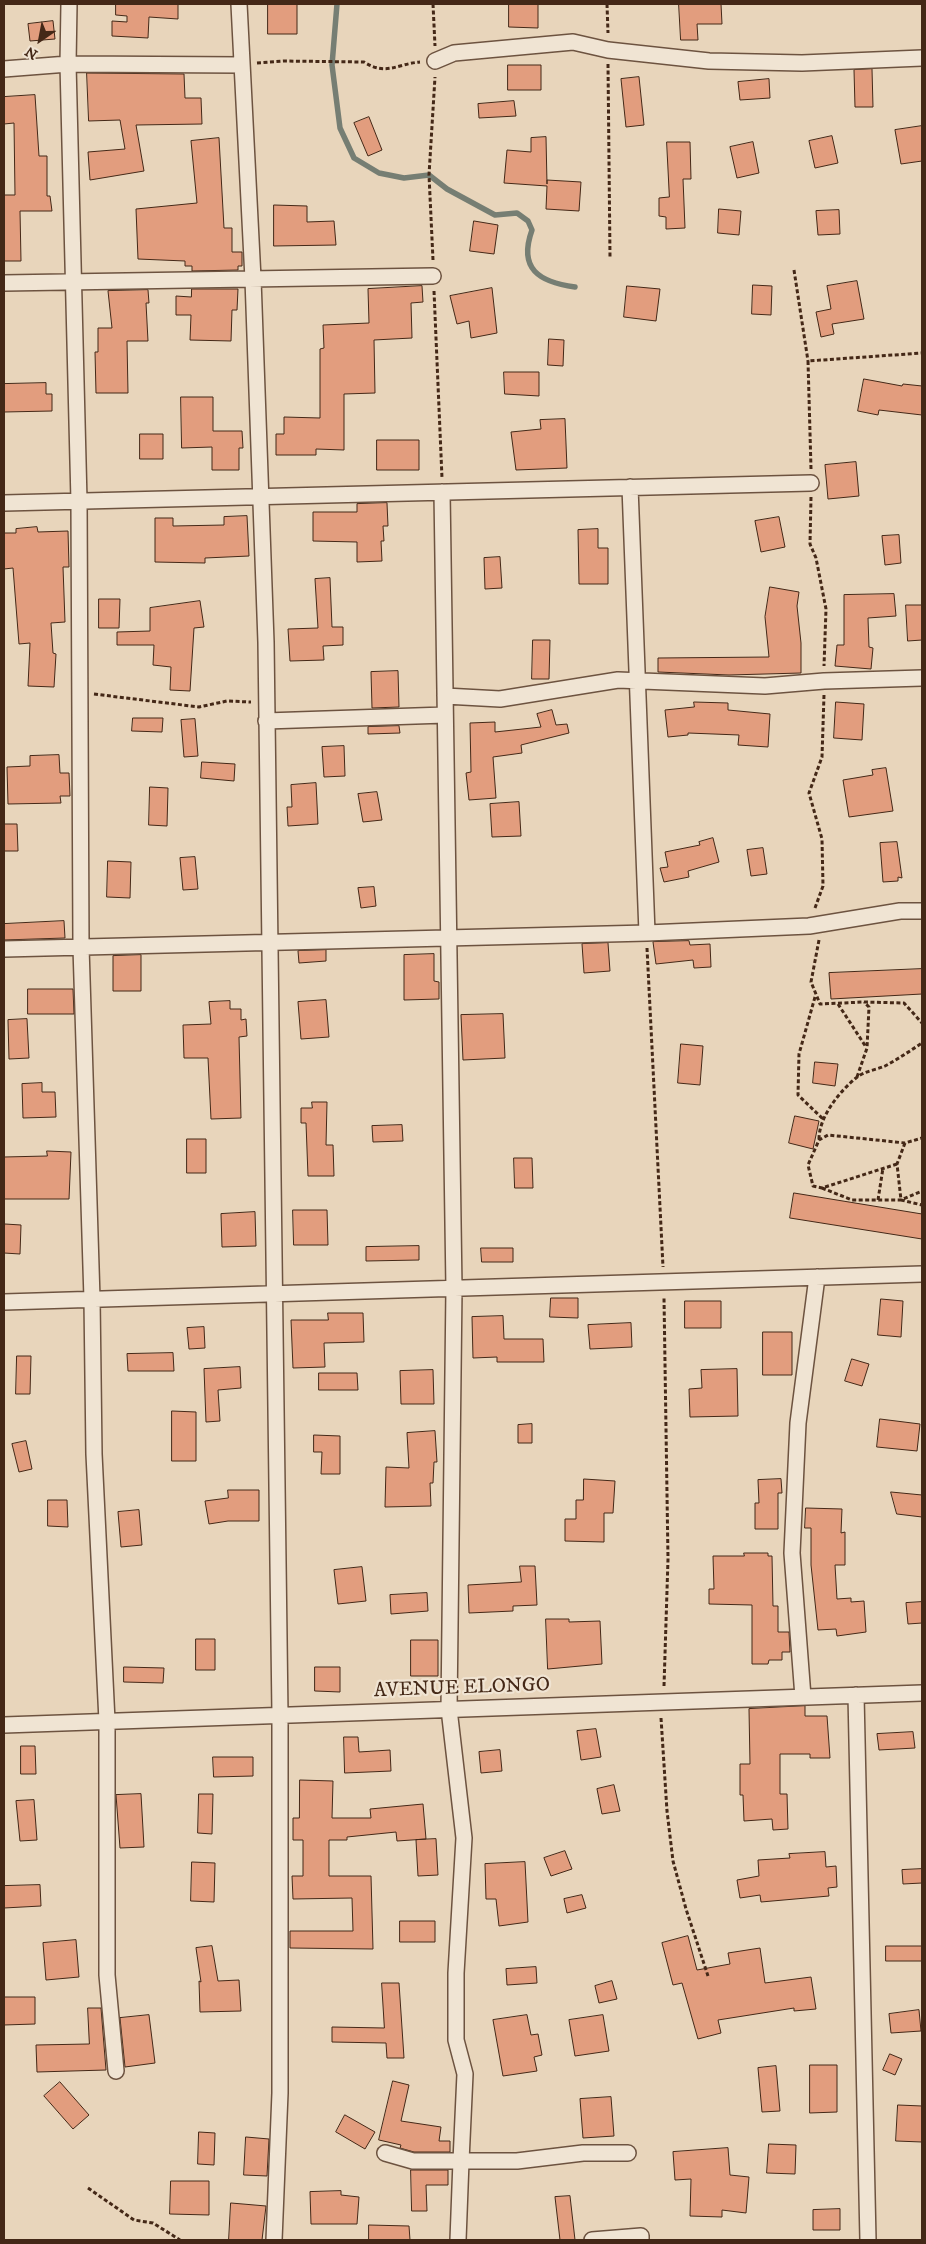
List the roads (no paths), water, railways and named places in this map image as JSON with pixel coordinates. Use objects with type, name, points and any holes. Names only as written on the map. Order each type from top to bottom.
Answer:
[{"type":"street","points":[[68,4],[79,501],[81,947],[92,1299],[94,1454],[107,1721],[107,1975],[116,2071]]},
{"type":"street","points":[[240,4],[262,496],[266,702],[280,1715],[280,2093],[274,2240]]},
{"type":"street","points":[[435,61],[454,53],[573,42],[608,50],[709,61],[802,63],[922,58]]},
{"type":"street","points":[[4,69],[68,64],[242,64]]},
{"type":"street","points":[[4,282],[433,276]]},
{"type":"street","points":[[4,503],[811,483]]},
{"type":"street","points":[[630,487],[647,933]]},
{"type":"street","points":[[442,492],[454,1288],[449,1709],[464,1838],[456,1973],[456,2040],[465,2074],[458,2240]]},
{"type":"street","points":[[445,696],[500,699],[618,680],[765,686],[824,680],[922,678]]},
{"type":"street","points":[[266,721],[445,715]]},
{"type":"street","points":[[4,949],[269,943],[449,936],[647,933],[809,926],[900,911],[922,911]]},
{"type":"street","points":[[4,1302],[922,1274]]},
{"type":"street","points":[[803,1697],[792,1553],[798,1423],[817,1277]]},
{"type":"street","name":"AVENUE ELONGO","points":[[4,1724],[922,1693]]},
{"type":"street","points":[[856,1695],[868,2240]]},
{"type":"street","points":[[385,2153],[413,2161],[517,2161],[583,2153],[628,2153]]},
{"type":"street","points":[[592,2240],[641,2236],[641,2240]]},
{"type":"waterway","points":[[337,4],[332,65],[340,128],[354,158],[379,173],[404,178],[429,175],[447,189],[495,215],[517,213],[528,221],[532,230],[528,243],[528,255],[530,264],[535,271],[551,281],[575,287]]}]
